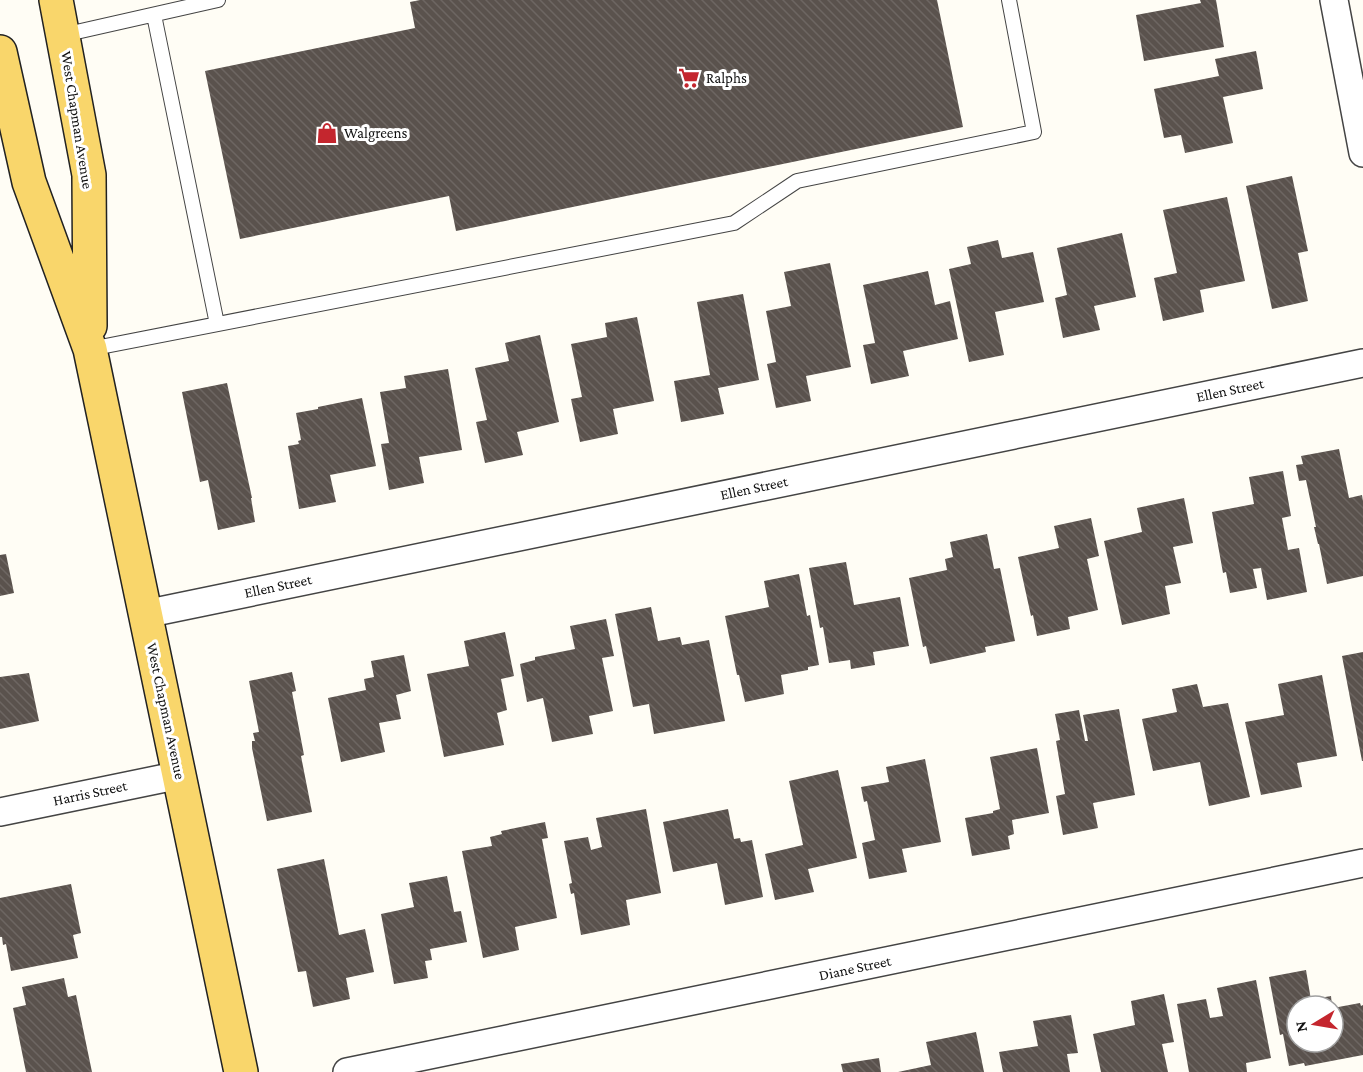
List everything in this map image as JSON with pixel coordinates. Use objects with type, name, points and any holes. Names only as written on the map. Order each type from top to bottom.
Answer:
[{"type":"main road","name":"West Chapman Avenue","points":[[56,0],[89,175],[90,349]]},
{"type":"main road","name":"West Chapman Avenue","points":[[0,52],[29,182],[90,349],[241,1072]]},
{"type":"street","points":[[1334,0],[1363,153]]},
{"type":"street","name":"Ellen Street","points":[[145,614],[1363,363]]},
{"type":"street","name":"Harris Street","points":[[0,812],[180,775]]},
{"type":"street","name":"Diane Street","points":[[348,1072],[1363,863]]},
{"type":"lane","points":[[63,35],[219,0]]},
{"type":"lane","points":[[90,349],[734,222],[797,181],[1034,132],[1009,0]]},
{"type":"lane","points":[[154,15],[217,324]]},
{"type":"building","name":"Ralphs","points":[[420,0],[937,0],[963,127],[456,231],[449,196],[240,239],[205,71],[415,28],[410,2]]},
{"type":"building","points":[[1200,0],[1216,0],[1224,47],[1144,61],[1136,15],[1201,3]]},
{"type":"building","points":[[1256,51],[1263,89],[1223,97],[1233,143],[1185,153],[1181,135],[1164,138],[1154,89],[1219,76],[1215,59]]},
{"type":"building","points":[[1292,176],[1308,251],[1298,253],[1308,301],[1272,309],[1246,186]]},
{"type":"building","points":[[1227,197],[1245,281],[1200,290],[1204,312],[1163,321],[1154,278],[1177,273],[1163,210]]},
{"type":"building","points":[[1122,233],[1136,297],[1094,306],[1100,330],[1063,338],[1055,298],[1067,295],[1057,248]]},
{"type":"building","points":[[998,240],[1002,258],[1033,252],[1044,302],[995,312],[1004,355],[969,362],[949,269],[971,264],[967,247]]},
{"type":"building","points":[[830,263],[851,367],[806,376],[811,401],[776,408],[767,364],[776,362],[766,311],[791,306],[784,272]]},
{"type":"building","points":[[928,271],[935,305],[950,301],[958,339],[903,351],[909,376],[871,384],[863,345],[875,343],[863,285]]},
{"type":"building","points":[[743,294],[759,380],[718,388],[724,414],[681,422],[674,381],[710,375],[697,302]]},
{"type":"building","points":[[637,317],[654,401],[613,409],[618,434],[580,442],[571,399],[582,397],[571,344],[607,337],[605,323]]},
{"type":"building","points":[[540,335],[559,422],[517,432],[523,455],[485,463],[476,422],[487,420],[475,368],[509,361],[505,343]]},
{"type":"building","points":[[448,369],[462,450],[419,457],[424,483],[389,490],[381,444],[389,443],[380,392],[406,388],[404,376]]},
{"type":"building","points":[[227,383],[255,522],[218,530],[208,480],[200,482],[182,392]]},
{"type":"building","points":[[362,398],[376,466],[330,475],[336,502],[299,509],[288,446],[299,444],[298,441],[301,440],[296,413]]},
{"type":"building","points":[[1339,449],[1349,498],[1362,495],[1363,576],[1327,584],[1306,480],[1299,481],[1296,465],[1303,464],[1301,456]]},
{"type":"building","points":[[1283,471],[1291,516],[1282,518],[1288,550],[1299,548],[1307,592],[1267,600],[1261,568],[1253,569],[1257,588],[1230,593],[1226,572],[1223,573],[1212,512],[1254,504],[1249,477]]},
{"type":"building","points":[[1184,498],[1193,543],[1173,547],[1181,583],[1165,586],[1170,614],[1122,625],[1104,541],[1142,532],[1137,508]]},
{"type":"building","points":[[1091,518],[1099,556],[1087,559],[1098,610],[1068,617],[1070,629],[1037,636],[1018,557],[1059,548],[1054,526]]},
{"type":"building","points":[[987,534],[994,569],[1000,568],[1015,641],[985,647],[986,652],[930,664],[926,646],[923,647],[909,578],[947,570],[945,559],[953,557],[950,542]]},
{"type":"building","points":[[6,554],[14,593],[0,596],[0,555]]},
{"type":"building","points":[[846,562],[854,605],[900,597],[909,646],[873,652],[875,665],[851,669],[850,660],[829,663],[809,568]]},
{"type":"building","points":[[799,574],[807,616],[810,615],[819,665],[808,667],[808,670],[781,675],[784,694],[745,702],[725,616],[769,607],[764,581]]},
{"type":"building","points":[[651,607],[658,641],[680,637],[682,645],[709,640],[725,721],[654,734],[649,704],[633,707],[615,614]]},
{"type":"building","points":[[606,619],[614,656],[602,658],[613,711],[589,716],[593,734],[552,742],[543,698],[527,702],[520,664],[535,660],[535,657],[575,649],[570,626]]},
{"type":"building","points":[[505,632],[514,676],[501,679],[507,710],[497,713],[504,745],[444,757],[427,674],[469,666],[464,641]]},
{"type":"building","points":[[1363,652],[1363,761],[1362,761],[1342,656]]},
{"type":"building","points":[[404,655],[411,691],[396,695],[401,719],[379,723],[385,752],[341,762],[328,698],[366,690],[364,679],[374,677],[371,661]]},
{"type":"building","points":[[292,672],[296,691],[292,692],[304,755],[301,756],[312,812],[267,821],[252,748],[252,741],[255,741],[253,733],[259,732],[249,681]]},
{"type":"building","points":[[29,673],[39,721],[0,729],[0,677]]},
{"type":"building","points":[[1322,675],[1337,756],[1297,763],[1302,787],[1261,795],[1245,722],[1284,715],[1278,684]]},
{"type":"building","points":[[1197,684],[1203,707],[1228,703],[1250,797],[1209,806],[1200,762],[1153,771],[1142,719],[1177,712],[1172,689]]},
{"type":"building","points":[[1119,709],[1135,795],[1093,803],[1098,828],[1063,835],[1056,796],[1065,794],[1056,741],[1060,740],[1055,714],[1079,710],[1085,741],[1088,741],[1083,715]]},
{"type":"building","points":[[1037,748],[1049,813],[1012,820],[1014,834],[1008,836],[1010,849],[972,856],[965,818],[993,813],[1000,809],[990,757]]},
{"type":"building","points":[[925,759],[941,842],[902,849],[907,872],[869,879],[862,843],[875,840],[867,801],[864,802],[861,787],[889,782],[886,767]]},
{"type":"building","points":[[838,770],[857,858],[808,869],[814,892],[775,900],[765,854],[803,845],[789,781]]},
{"type":"building","points":[[646,809],[661,893],[626,900],[630,925],[581,935],[574,893],[571,894],[569,884],[572,883],[564,841],[588,837],[591,850],[602,847],[596,818]]},
{"type":"building","points":[[728,809],[734,839],[740,838],[741,842],[752,840],[763,897],[725,905],[717,863],[673,872],[663,822]]},
{"type":"building","points":[[545,822],[548,838],[542,839],[557,918],[515,927],[519,950],[483,958],[462,851],[492,846],[490,837],[502,834],[501,831]]},
{"type":"building","points":[[324,859],[339,935],[365,929],[374,972],[346,978],[350,999],[313,1007],[306,971],[298,972],[277,869]]},
{"type":"building","points":[[447,876],[454,912],[461,911],[467,942],[430,949],[432,960],[425,961],[428,978],[394,984],[381,914],[414,907],[409,883]]},
{"type":"building","points":[[71,884],[81,933],[73,935],[78,958],[11,971],[6,944],[3,945],[2,937],[0,937],[0,898]]},
{"type":"building","points":[[1306,970],[1310,994],[1285,994],[1285,1045],[1283,1034],[1280,1035],[1269,977]]},
{"type":"building","points":[[64,978],[68,997],[76,995],[92,1072],[26,1072],[13,1008],[26,1005],[22,987]]},
{"type":"building","points":[[1256,980],[1271,1058],[1246,1063],[1247,1072],[1189,1072],[1177,1004],[1206,999],[1210,1018],[1223,1016],[1217,988]]},
{"type":"building","points":[[1164,994],[1174,1042],[1162,1044],[1168,1072],[1101,1072],[1093,1034],[1135,1025],[1131,1001]]},
{"type":"building","points":[[1360,1003],[1361,1006],[1363,1005],[1363,1055],[1305,1066],[1304,1063],[1289,1066],[1287,1054],[1345,1054],[1345,1006]]},
{"type":"building","points":[[1071,1015],[1078,1053],[1067,1054],[1070,1072],[1003,1072],[999,1052],[1038,1046],[1033,1021]]},
{"type":"building","points":[[976,1032],[984,1072],[898,1072],[931,1065],[926,1042]]},
{"type":"building","points":[[879,1058],[881,1072],[843,1072],[841,1064]]},
{"type":"place","name":"Ralphs","points":[[689,78]]},
{"type":"place","name":"Walgreens","points":[[327,133]]}]
